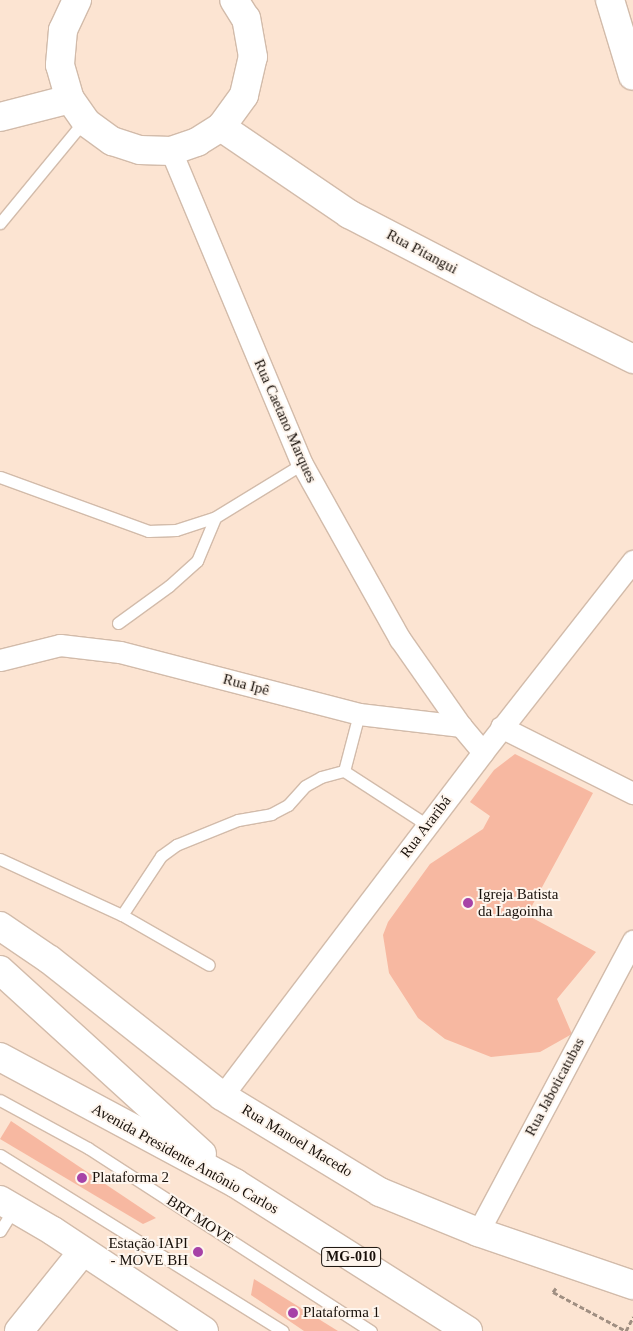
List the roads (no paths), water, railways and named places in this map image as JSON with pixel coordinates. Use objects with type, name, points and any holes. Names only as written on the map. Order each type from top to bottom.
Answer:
[{"type":"main road","points":[[77,0],[63,30],[60,66],[78,110],[112,141],[140,150],[171,150],[197,142],[220,127],[244,95],[253,57],[246,19],[234,0]]},
{"type":"main road","points":[[610,0],[633,76]]},
{"type":"main road","points":[[0,117],[78,110]]},
{"type":"main road","name":"Rua Pitangui","points":[[220,127],[349,214],[633,359]]},
{"type":"main road","name":"Rua Manoel Macedo","points":[[0,926],[50,960],[222,1096],[380,1192],[478,1232],[633,1285]]},
{"type":"main road","points":[[0,970],[235,1183]]},
{"type":"main road","name":"Avenida Presidente Antônio Carlos","points":[[0,1058],[235,1183],[468,1331]]},
{"type":"main road","points":[[7,1204],[83,1251],[204,1331]]},
{"type":"main road","points":[[19,1331],[83,1251]]},
{"type":"street","name":"Rua Caetano Marques","points":[[171,150],[302,464],[400,639],[461,726]]},
{"type":"street","name":"Rua Araribá","points":[[222,1096],[502,727],[633,561]]},
{"type":"street","name":"Rua Ipê","points":[[0,660],[60,645],[120,652],[359,714],[461,726]]},
{"type":"street","points":[[461,726],[483,752]]},
{"type":"street","points":[[502,727],[633,793]]},
{"type":"street","name":"Rua Jaboticatubas","points":[[478,1232],[633,941]]},
{"type":"lane","points":[[0,223],[78,110]]},
{"type":"lane","points":[[0,477],[148,531],[176,530],[215,518],[302,464]]},
{"type":"lane","points":[[118,623],[169,586],[197,560],[215,518]]},
{"type":"lane","points":[[344,772],[359,714]]},
{"type":"lane","points":[[122,915],[161,856],[176,845],[238,820],[271,814],[288,805],[305,786],[321,777],[344,772],[427,825]]},
{"type":"lane","points":[[0,859],[122,915],[209,965]]},
{"type":"lane","name":"BRT MOVE","points":[[0,1100],[88,1148],[371,1331]]},
{"type":"lane","points":[[0,1155],[283,1331]]},
{"type":"lane","points":[[0,1231],[7,1204]]},
{"type":"place","name":"Igreja Batista da Lagoinha","points":[[468,903]]},
{"type":"place","name":"Plataforma 2","points":[[82,1178]]},
{"type":"place","name":"Estação IAPI - MOVE BH","points":[[198,1252]]},
{"type":"place","name":"Plataforma 1","points":[[293,1313]]}]
